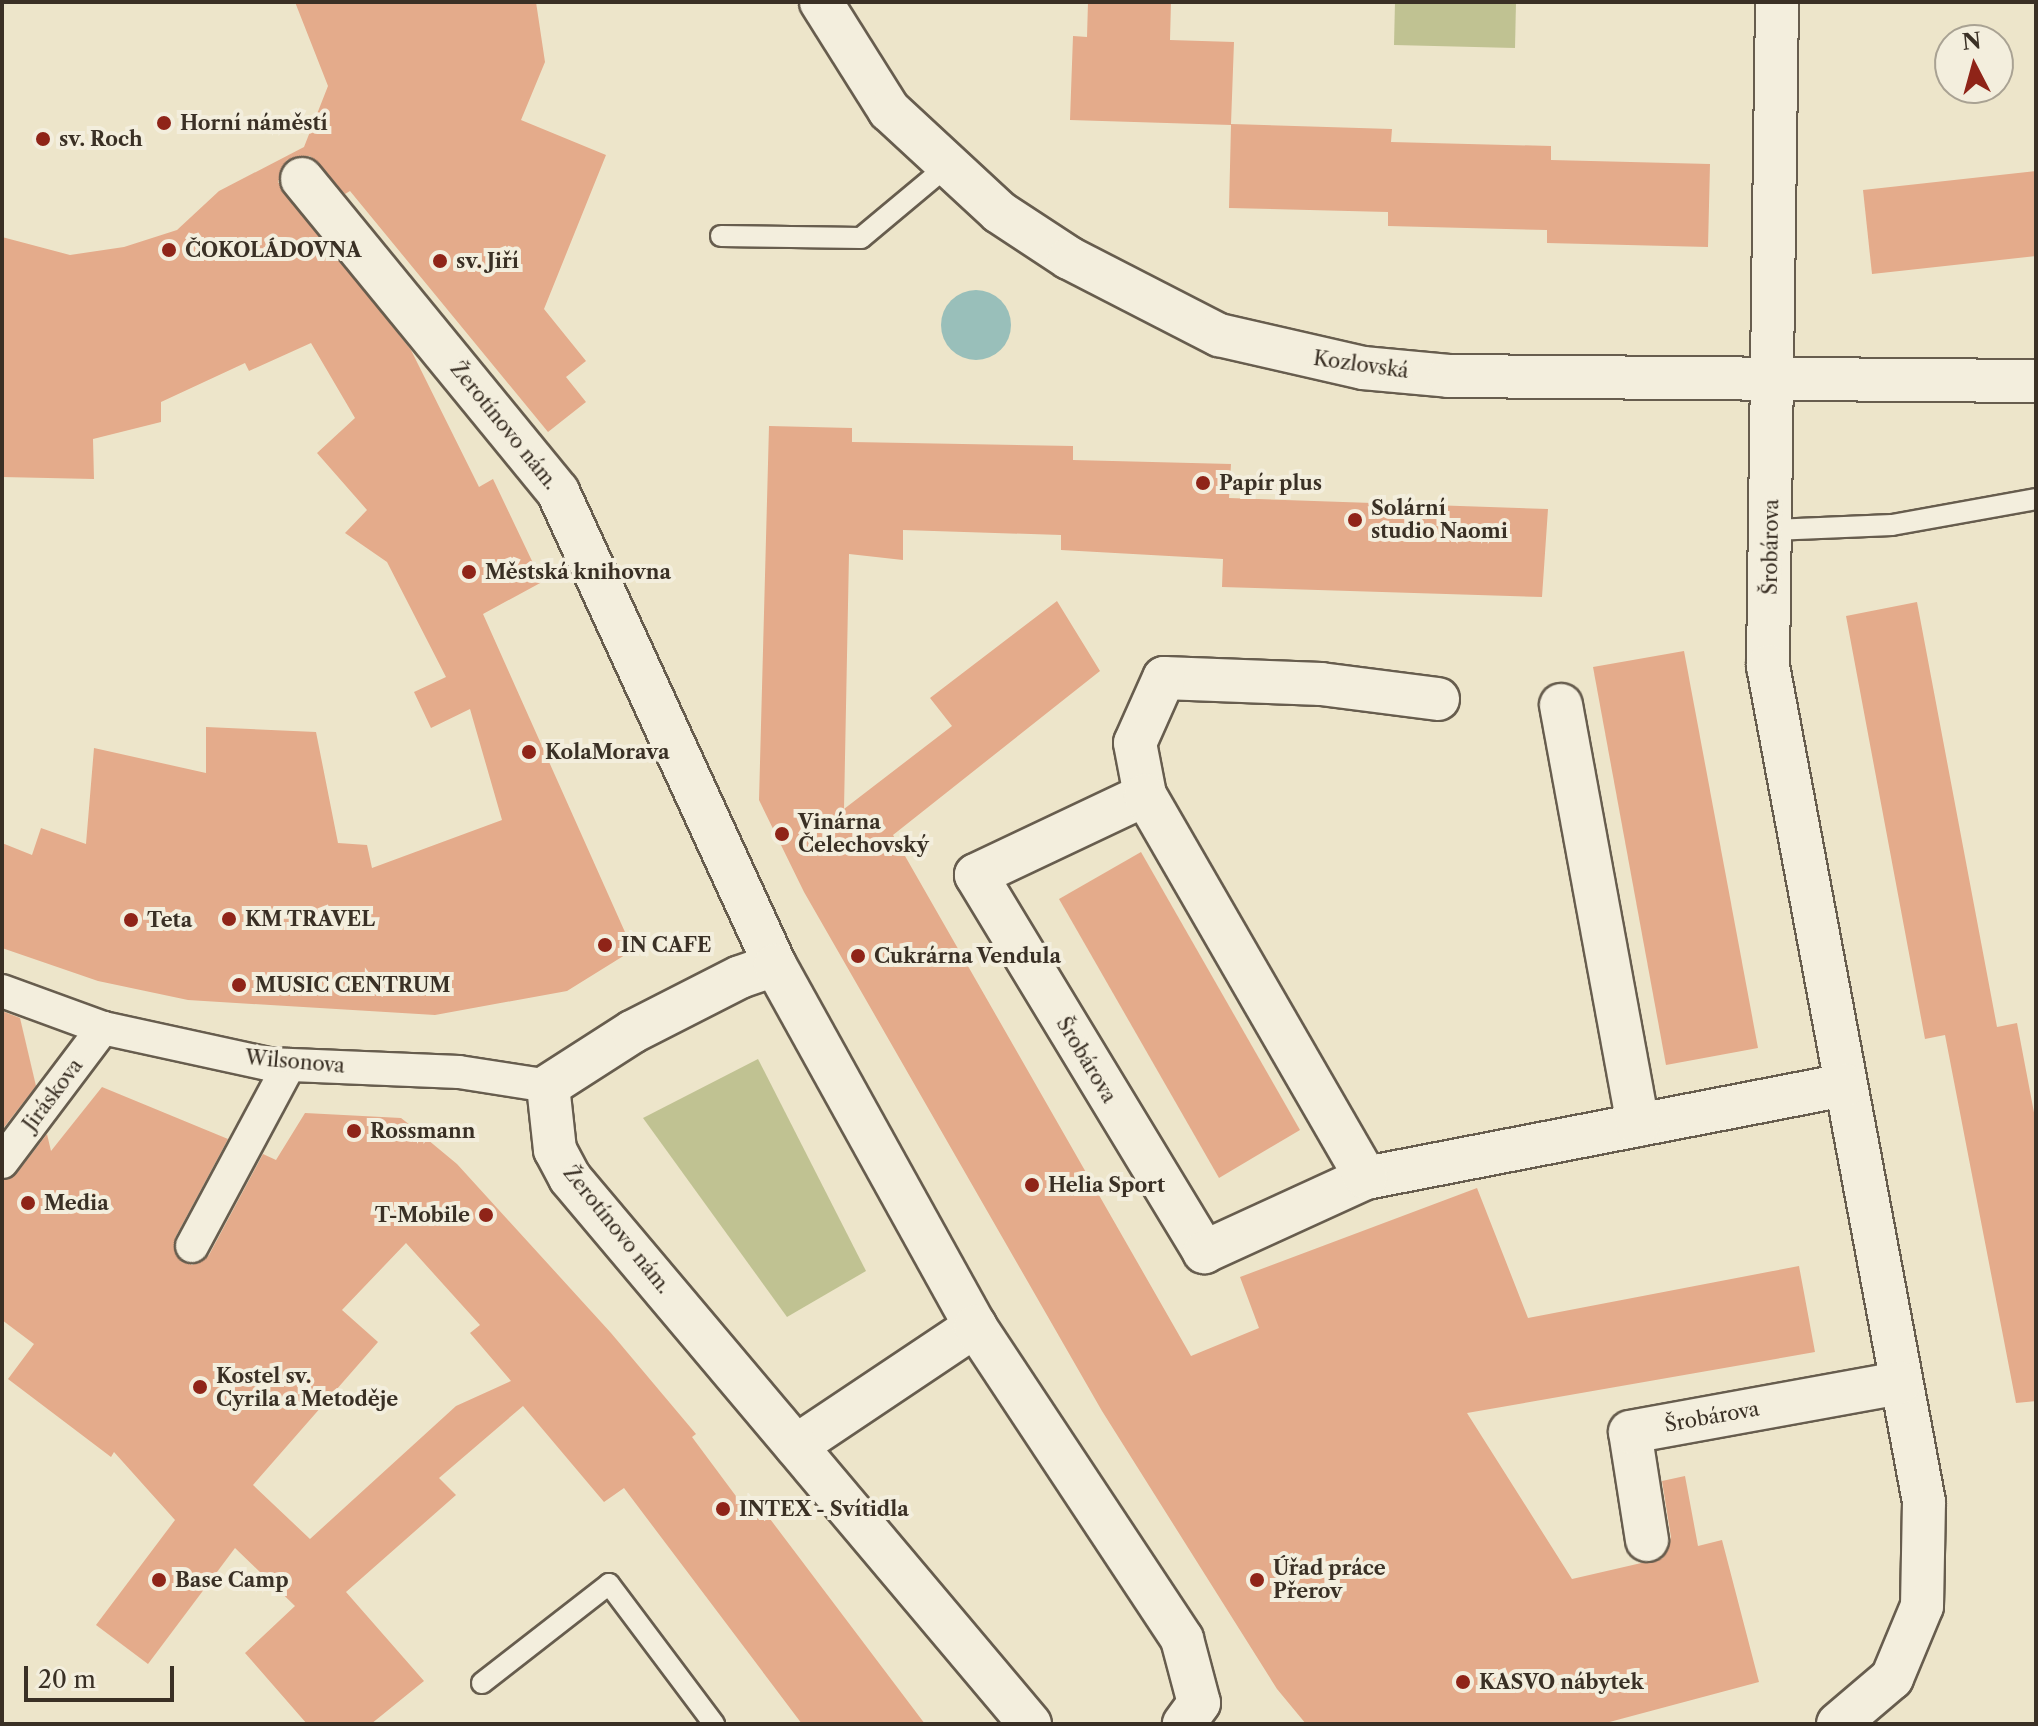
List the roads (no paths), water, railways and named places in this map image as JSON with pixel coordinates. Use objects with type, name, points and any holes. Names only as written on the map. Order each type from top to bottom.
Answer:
[{"type":"street","name":"Kozlovská","points":[[821,2],[889,110],[946,167],[999,212],[1139,297],[1219,335],[1285,353],[1449,376],[2036,381]]},
{"type":"street","name":"Šrobárova","points":[[1777,2],[1773,530],[1768,666],[1924,1502],[1922,1606],[1892,1678],[1838,1724]]},
{"type":"street","name":"Žerotínovo nám.","points":[[302,179],[558,492],[775,965],[975,1326],[1182,1639],[1199,1703],[1184,1724]]},
{"type":"street","points":[[1366,1178],[1145,795],[1135,743],[1164,678],[1321,684],[1438,699]]},
{"type":"street","points":[[1561,705],[1638,1125]]},
{"type":"street","name":"Šrobárova","points":[[1145,795],[976,875],[1204,1252],[1366,1178],[1845,1085]]},
{"type":"street","points":[[548,1086],[632,1032],[775,965]]},
{"type":"street","name":"Wilsonova","points":[[2,991],[103,1028],[289,1065],[459,1072],[548,1086]]},
{"type":"street","name":"Jiráskova","points":[[2,1162],[103,1028]]},
{"type":"street","points":[[192,1246],[289,1065]]},
{"type":"street","name":"Žerotínovo nám.","points":[[548,1086],[548,1129],[570,1178],[1030,1724]]},
{"type":"street","points":[[796,1446],[975,1326]]},
{"type":"street","name":"Šrobárova","points":[[1647,1540],[1630,1432],[1900,1383]]},
{"type":"lane","points":[[721,236],[861,238],[946,167]]},
{"type":"lane","points":[[1773,530],[1892,525],[2036,499]]},
{"type":"lane","points":[[482,1683],[609,1584],[714,1724]]},
{"type":"water","points":[[976,290],[1001,300],[1011,325],[1001,350],[976,360],[951,350],[941,325],[951,300]]},
{"type":"place","name":"Horní náměstí","points":[[164,123]]},
{"type":"place","name":"sv. Roch","points":[[43,139]]},
{"type":"place","name":"ČOKOLÁDOVNA","points":[[169,250]]},
{"type":"place","name":"sv. Jiří","points":[[440,261]]},
{"type":"place","name":"Papír plus","points":[[1203,483]]},
{"type":"place","name":"Solární studio Naomi","points":[[1355,520]]},
{"type":"place","name":"Městská knihovna","points":[[469,572]]},
{"type":"place","name":"KolaMorava","points":[[529,752]]},
{"type":"place","name":"Vinárna Čelechovský","points":[[782,834]]},
{"type":"place","name":"KM TRAVEL","points":[[229,919]]},
{"type":"place","name":"Teta","points":[[131,920]]},
{"type":"place","name":"IN CAFE","points":[[605,945]]},
{"type":"place","name":"Cukrárna Vendula","points":[[858,956]]},
{"type":"place","name":"MUSIC CENTRUM","points":[[239,985]]},
{"type":"place","name":"Rossmann","points":[[354,1131]]},
{"type":"place","name":"Helia Sport","points":[[1032,1185]]},
{"type":"place","name":"Media","points":[[28,1203]]},
{"type":"place","name":"T-Mobile","points":[[486,1215]]},
{"type":"place","name":"Kostel sv. Cyrila a Metoděje","points":[[200,1387]]},
{"type":"place","name":"INTEX - Svítidla","points":[[723,1509]]},
{"type":"place","name":"Base Camp","points":[[159,1580]]},
{"type":"place","name":"Úřad práce Přerov","points":[[1257,1580]]},
{"type":"place","name":"KASVO nábytek","points":[[1463,1682]]}]
